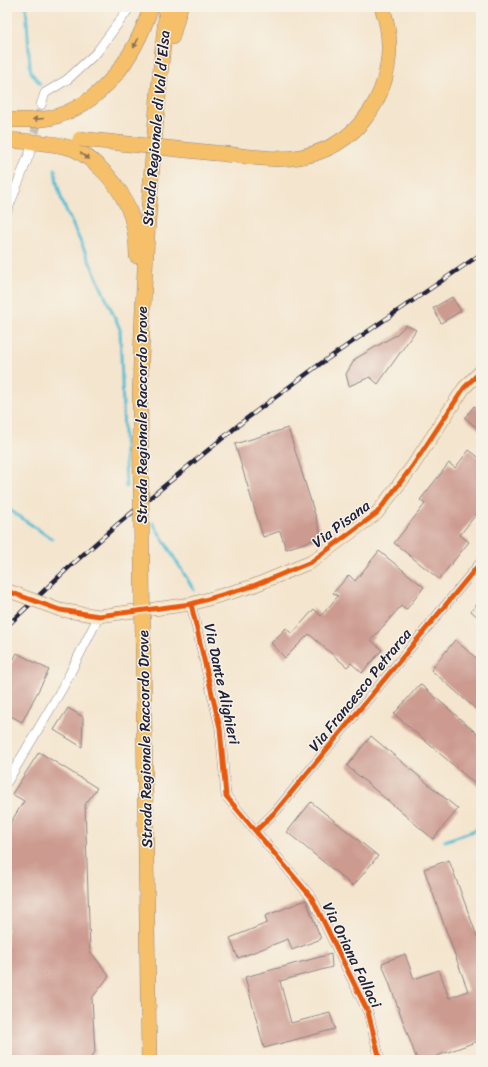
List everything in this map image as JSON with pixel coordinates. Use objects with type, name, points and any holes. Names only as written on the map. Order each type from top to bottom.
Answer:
[{"type":"main road","points":[[7,120],[43,119],[57,116],[77,107],[97,94],[116,75],[130,54],[141,33],[151,7]]},
{"type":"main road","name":"Strada Regionale di Val d'Elsa","points":[[141,250],[167,7]]},
{"type":"main road","points":[[141,250],[154,216],[172,40],[180,7]]},
{"type":"main road","points":[[7,132],[215,153],[274,158],[300,157],[330,147],[351,132],[364,120],[373,107],[380,94],[390,55],[390,39],[387,22],[382,7]]},
{"type":"main road","points":[[7,140],[68,148],[85,155],[96,164],[113,181],[126,203],[141,250]]},
{"type":"main road","name":"Strada Regionale Raccordo Drove","points":[[141,250],[134,358],[136,386],[140,403],[149,1060]]},
{"type":"street","points":[[41,105],[45,93],[68,79],[97,52],[127,11],[128,7]]},
{"type":"street","points":[[7,211],[32,147]]},
{"type":"street","name":"Via Pisana","points":[[154,609],[191,604],[253,586],[311,562],[377,513],[412,467],[464,388],[481,371]]},
{"type":"street","name":"Via Francesco Petrarca","points":[[256,831],[276,811],[481,562]]},
{"type":"street","points":[[8,591],[60,610],[99,616],[135,611]]},
{"type":"street","name":"Via Dante Alighieri","points":[[191,604],[220,728],[226,796],[256,831]]},
{"type":"street","points":[[7,782],[63,687],[99,616]]},
{"type":"street","name":"Via Oriana Fallaci","points":[[256,831],[312,898],[368,1012],[380,1060]]},
{"type":"building","points":[[452,297],[461,311],[441,323],[433,308]]},
{"type":"building","points":[[406,325],[416,330],[378,384],[370,377],[349,386],[346,374],[355,359],[396,335]]},
{"type":"building","points":[[474,406],[481,411],[481,431],[465,418]]},
{"type":"building","points":[[288,428],[322,537],[286,549],[280,531],[263,537],[235,444]]},
{"type":"building","points":[[469,450],[481,459],[481,508],[460,535],[469,542],[439,579],[394,543],[425,504],[420,500],[449,463],[455,468]]},
{"type":"building","points":[[379,551],[424,587],[406,610],[401,606],[371,640],[382,650],[362,673],[351,663],[347,667],[309,634],[285,658],[271,643],[286,628],[292,634],[314,609],[321,616],[338,596],[333,593],[349,575],[355,581]]},
{"type":"building","points":[[481,599],[481,620],[471,611]]},
{"type":"building","points":[[455,640],[481,662],[481,706],[477,710],[431,670]]},
{"type":"building","points":[[17,653],[49,670],[22,722],[7,714],[7,671]]},
{"type":"building","points":[[420,684],[481,737],[481,789],[394,714]]},
{"type":"building","points":[[68,708],[83,717],[82,747],[54,730]]},
{"type":"building","points":[[371,736],[458,809],[433,839],[347,766]]},
{"type":"building","points":[[39,752],[97,788],[85,805],[90,951],[109,976],[92,998],[95,1052],[89,1060],[7,1060],[7,828],[24,801],[12,794]]},
{"type":"building","points":[[311,802],[378,856],[353,886],[287,832]]},
{"type":"building","points":[[449,860],[481,947],[481,1040],[426,1060],[417,1060],[382,963],[405,954],[414,979],[439,970],[449,998],[468,991],[424,869]]},
{"type":"building","points":[[306,900],[321,939],[292,950],[288,939],[238,958],[230,938],[267,923],[265,916]]},
{"type":"building","points":[[331,954],[332,967],[280,981],[291,1023],[330,1013],[335,1029],[264,1048],[245,977]]},
{"type":"waterway","points":[[26,7],[31,72],[40,84]]},
{"type":"waterway","points":[[55,169],[62,201],[120,329],[126,487]]},
{"type":"waterway","points":[[7,508],[52,539]]},
{"type":"waterway","points":[[153,523],[194,590]]},
{"type":"waterway","points":[[445,841],[481,828]]},
{"type":"tunnel","points":[[32,146],[41,105]]},
{"type":"railway","points":[[7,626],[68,568],[118,524],[246,419],[320,364],[481,254]]},
{"type":"cycle path","points":[[7,591],[60,610],[99,616],[191,604],[253,586],[311,562],[377,513],[412,467],[464,388],[481,371]]},
{"type":"cycle path","points":[[256,831],[276,811],[481,562]]},
{"type":"cycle path","points":[[191,604],[220,728],[226,796],[312,898],[368,1012],[380,1060]]}]
